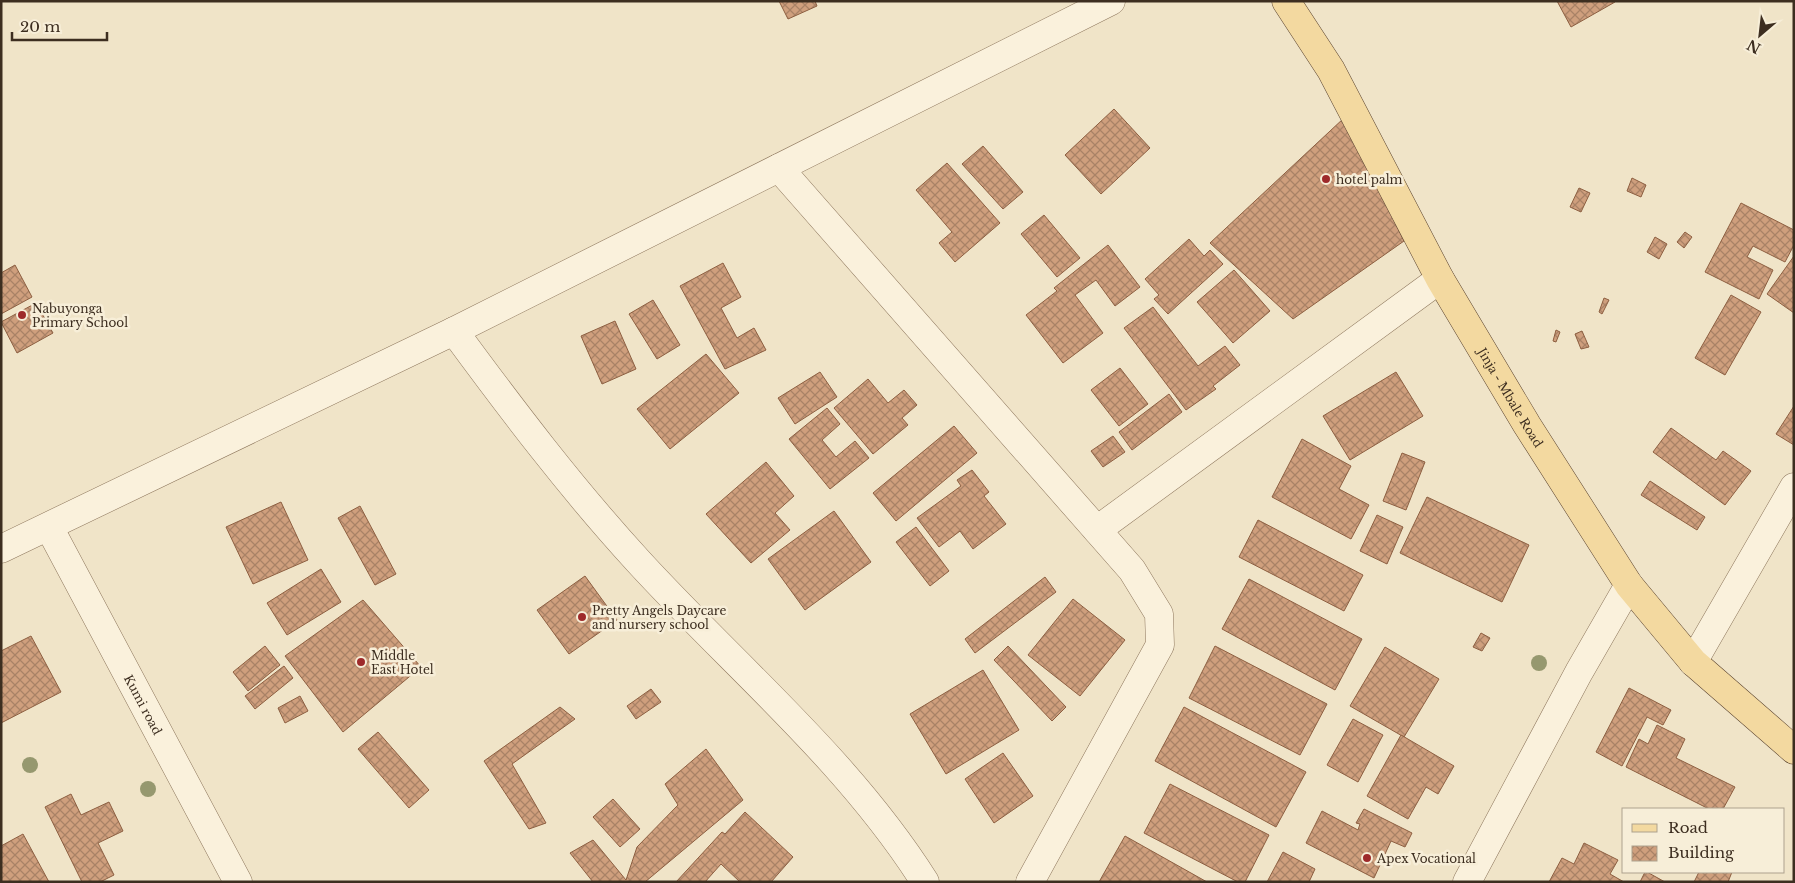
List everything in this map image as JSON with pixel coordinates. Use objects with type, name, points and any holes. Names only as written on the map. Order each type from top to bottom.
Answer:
[{"type":"main road","name":"Jinja - Mbale Road","points":[[1286,1],[1332,70],[1440,279],[1527,426],[1629,585],[1694,662],[1794,750]]},
{"type":"street","points":[[1,549],[454,331],[1111,1]]},
{"type":"street","points":[[779,168],[1132,570],[1159,614],[1160,645],[1030,882]]},
{"type":"street","points":[[1097,530],[1440,279]]},
{"type":"street","points":[[454,331],[528,430],[637,560],[839,768],[911,860],[925,882]]},
{"type":"street","points":[[1694,662],[1794,487]]},
{"type":"street","name":"Kumi road","points":[[49,527],[233,880]]},
{"type":"street","points":[[1467,882],[1578,672],[1629,585]]},
{"type":"building","points":[[779,1],[815,1],[817,6],[788,19]]},
{"type":"building","points":[[1557,1],[1615,1],[1615,2],[1571,27]]},
{"type":"building","points":[[1114,109],[1150,148],[1101,194],[1065,155]]},
{"type":"building","name":"hotel palm","points":[[1344,118],[1404,241],[1293,319],[1210,243]]},
{"type":"building","points":[[983,146],[1023,192],[1003,209],[962,164]]},
{"type":"building","points":[[947,163],[1000,223],[955,262],[939,243],[952,232],[916,190]]},
{"type":"building","points":[[1632,178],[1646,185],[1641,197],[1627,191]]},
{"type":"building","points":[[1579,188],[1590,193],[1581,212],[1570,207]]},
{"type":"building","points":[[1741,203],[1794,230],[1794,245],[1785,262],[1753,246],[1747,257],[1773,270],[1759,299],[1705,272]]},
{"type":"building","points":[[1044,215],[1080,258],[1057,277],[1021,234]]},
{"type":"building","points":[[1685,232],[1692,237],[1684,248],[1677,242]]},
{"type":"building","points":[[1655,237],[1667,244],[1659,259],[1647,252]]},
{"type":"building","points":[[1189,239],[1204,256],[1210,250],[1223,264],[1168,314],[1154,299],[1159,295],[1145,279]]},
{"type":"building","points":[[1108,245],[1140,287],[1115,306],[1096,280],[1075,295],[1103,333],[1063,363],[1026,315],[1057,291],[1054,288]]},
{"type":"building","points":[[1794,256],[1794,313],[1767,294]]},
{"type":"building","points":[[723,263],[741,297],[721,308],[737,338],[754,328],[766,350],[725,369],[680,286]]},
{"type":"building","points":[[15,265],[32,297],[1,314],[1,273]]},
{"type":"building","points":[[1234,270],[1270,311],[1233,343],[1197,302]]},
{"type":"building","points":[[1731,295],[1761,312],[1725,375],[1695,358]]},
{"type":"building","points":[[1604,298],[1609,300],[1602,314],[1599,312]]},
{"type":"building","points":[[653,300],[680,345],[657,359],[629,314]]},
{"type":"building","points":[[36,303],[53,333],[17,353],[1,322]]},
{"type":"building","points":[[1153,307],[1198,366],[1225,346],[1240,365],[1213,386],[1216,389],[1186,410],[1124,328]]},
{"type":"building","points":[[615,321],[636,369],[602,384],[581,336]]},
{"type":"building","points":[[1556,330],[1560,332],[1556,342],[1553,341]]},
{"type":"building","points":[[1582,331],[1589,347],[1581,349],[1575,334]]},
{"type":"building","points":[[706,354],[739,393],[670,449],[637,409]]},
{"type":"building","points":[[1120,368],[1148,404],[1119,426],[1091,390]]},
{"type":"building","points":[[820,372],[837,397],[795,424],[778,398]]},
{"type":"building","points":[[1396,372],[1423,416],[1350,460],[1323,416]]},
{"type":"building","points":[[868,379],[888,403],[904,390],[917,405],[902,418],[908,425],[873,454],[834,408]]},
{"type":"building","points":[[1169,394],[1182,412],[1132,450],[1119,432]]},
{"type":"building","points":[[1794,406],[1794,445],[1776,434]]},
{"type":"building","points":[[827,408],[840,424],[822,440],[836,457],[855,441],[869,458],[830,489],[789,439]]},
{"type":"building","points":[[954,426],[977,453],[896,521],[873,493]]},
{"type":"building","points":[[1671,428],[1716,460],[1723,451],[1751,471],[1725,505],[1653,452]]},
{"type":"building","points":[[1113,436],[1125,452],[1103,467],[1091,451]]},
{"type":"building","points":[[1302,439],[1351,466],[1339,489],[1369,505],[1351,539],[1272,497]]},
{"type":"building","points":[[1402,453],[1425,462],[1406,510],[1383,501]]},
{"type":"building","points":[[766,462],[794,496],[775,513],[790,530],[751,563],[706,514]]},
{"type":"building","points":[[972,470],[989,492],[984,496],[1006,524],[973,549],[960,531],[939,547],[917,518],[961,486],[957,480]]},
{"type":"building","points":[[1650,481],[1705,517],[1697,530],[1641,495]]},
{"type":"building","points":[[1427,497],[1529,545],[1502,602],[1400,553]]},
{"type":"building","points":[[281,502],[308,560],[253,584],[226,527]]},
{"type":"building","points":[[360,506],[396,574],[375,585],[338,518]]},
{"type":"building","points":[[834,511],[871,562],[805,610],[768,559]]},
{"type":"building","points":[[1377,515],[1403,527],[1387,564],[1360,551]]},
{"type":"building","points":[[1258,520],[1363,575],[1344,611],[1239,557]]},
{"type":"building","points":[[916,527],[949,571],[930,586],[896,542]]},
{"type":"building","points":[[321,569],[341,602],[287,635],[267,603]]},
{"type":"building","points":[[585,576],[617,620],[569,654],[537,610]]},
{"type":"building","points":[[1045,577],[1056,592],[975,653],[965,639]]},
{"type":"building","points":[[1249,579],[1362,639],[1335,690],[1222,629]]},
{"type":"building","points":[[1073,599],[1125,640],[1080,696],[1028,655]]},
{"type":"building","points":[[363,600],[421,667],[343,732],[285,656]]},
{"type":"building","points":[[1481,633],[1490,638],[1482,651],[1473,647]]},
{"type":"building","points":[[31,636],[61,692],[1,723],[1,651]]},
{"type":"building","points":[[265,646],[280,665],[248,691],[233,672]]},
{"type":"building","points":[[1008,646],[1066,707],[1052,721],[994,660]]},
{"type":"building","points":[[1215,646],[1327,704],[1300,755],[1189,698]]},
{"type":"building","points":[[1385,647],[1439,679],[1404,737],[1350,706]]},
{"type":"building","points":[[284,666],[293,678],[255,709],[245,696]]},
{"type":"building","points":[[983,670],[1019,730],[946,774],[910,714]]},
{"type":"building","points":[[1629,688],[1671,710],[1663,725],[1647,717],[1622,766],[1596,752]]},
{"type":"building","points":[[651,689],[661,702],[636,719],[627,706]]},
{"type":"building","points":[[300,696],[308,711],[285,723],[278,708]]},
{"type":"building","points":[[560,707],[575,719],[512,764],[546,823],[529,829],[484,761]]},
{"type":"building","points":[[1184,707],[1306,772],[1276,827],[1155,761]]},
{"type":"building","points":[[1353,719],[1383,735],[1358,782],[1327,765]]},
{"type":"building","points":[[1657,725],[1685,739],[1676,758],[1735,787],[1724,808],[1707,808],[1626,767],[1639,739],[1648,744]]},
{"type":"building","points":[[378,732],[429,790],[409,808],[358,749]]},
{"type":"building","points":[[1401,735],[1454,766],[1438,794],[1426,787],[1408,819],[1367,796]]},
{"type":"building","points":[[706,749],[743,800],[645,882],[593,882],[570,853],[593,840],[626,880],[637,847],[678,805],[665,784]]},
{"type":"building","points":[[1003,753],[1033,796],[994,823],[965,779]]},
{"type":"building","points":[[1170,784],[1269,835],[1245,882],[1238,882],[1144,833]]},
{"type":"building","points":[[71,794],[81,815],[109,802],[123,831],[98,843],[114,875],[100,882],[82,882],[45,807]]},
{"type":"building","points":[[613,799],[640,829],[620,847],[593,817]]},
{"type":"building","points":[[1364,809],[1412,833],[1405,847],[1391,841],[1374,878],[1306,843],[1322,811],[1358,830],[1360,824],[1356,823]]},
{"type":"building","points":[[745,812],[793,857],[771,882],[740,882],[721,864],[705,882],[676,882],[722,832],[725,834]]},
{"type":"building","points":[[23,834],[49,882],[1,882],[1,846]]},
{"type":"building","points":[[1125,836],[1207,882],[1099,882]]},
{"type":"building","points":[[1584,843],[1618,860],[1610,874],[1624,882],[1549,882],[1562,858],[1574,864]]},
{"type":"building","points":[[1283,852],[1315,869],[1309,882],[1267,882]]},
{"type":"building","points":[[1644,873],[1649,873],[1665,882],[1640,882]]},
{"type":"building","points":[[1698,873],[1732,873],[1728,882],[1694,882]]},
{"type":"place","name":"hotel palm","points":[[1326,179]]},
{"type":"place","name":"Nabuyonga Primary School","points":[[22,315]]},
{"type":"place","name":"Pretty Angels Daycare and nursery school","points":[[582,617]]},
{"type":"place","name":"Middle East Hotel","points":[[361,662]]},
{"type":"place","name":"Apex Vocational","points":[[1367,858]]}]
